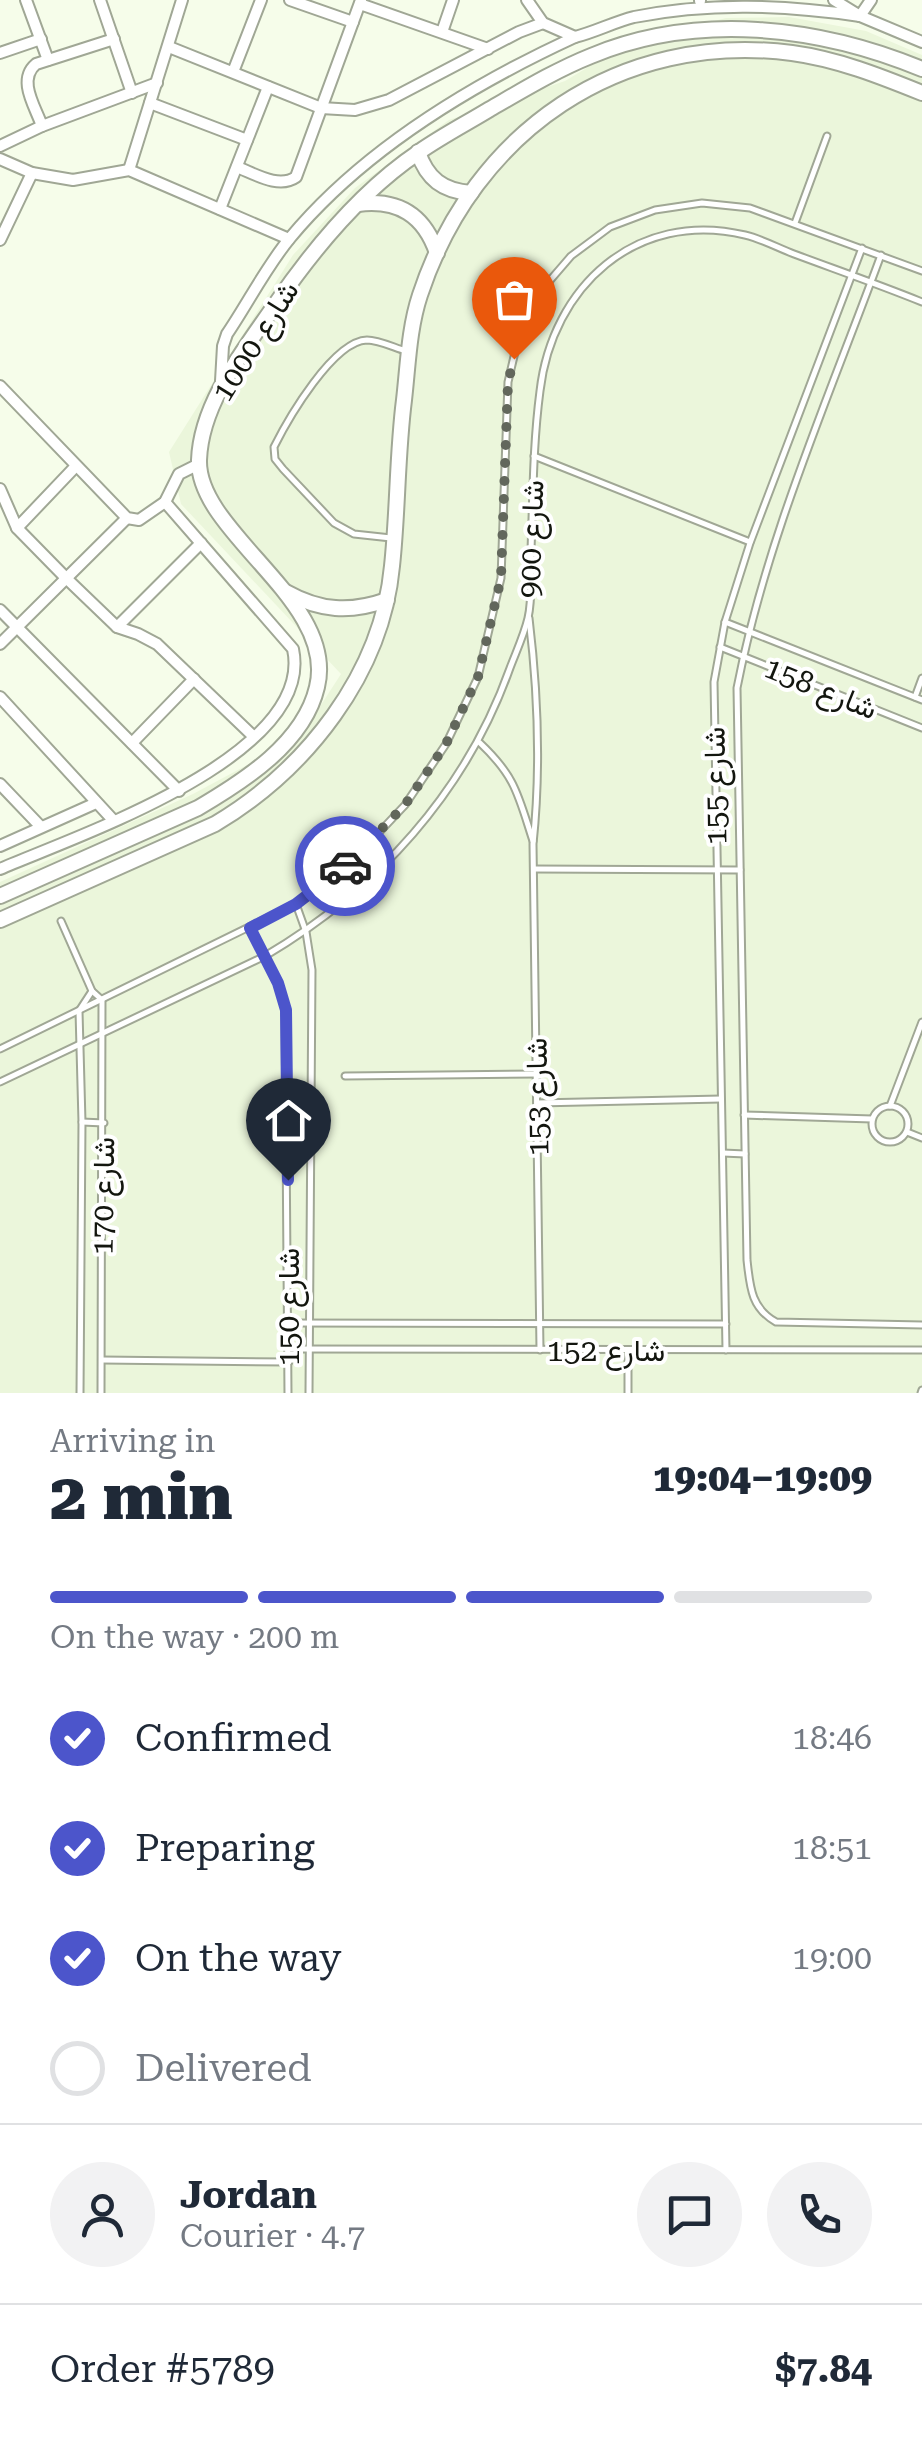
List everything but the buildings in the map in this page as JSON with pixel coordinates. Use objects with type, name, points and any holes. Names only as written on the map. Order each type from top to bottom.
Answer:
[{"type":"street","points":[[26,0],[48,60]]},
{"type":"street","points":[[100,0],[132,92]]},
{"type":"street","points":[[129,170],[182,0]]},
{"type":"street","points":[[233,72],[261,0]]},
{"type":"street","points":[[290,0],[353,22]]},
{"type":"street","points":[[442,32],[453,0]]},
{"type":"street","points":[[527,0],[543,23],[575,37]]},
{"type":"street","points":[[834,0],[860,16],[922,42]]},
{"type":"street","points":[[860,16],[871,0]]},
{"type":"street","points":[[237,168],[279,182],[289,182],[299,169],[361,2],[488,48]]},
{"type":"street","points":[[221,389],[227,334],[289,239],[340,188],[424,119],[575,37],[631,18],[699,2],[860,16]]},
{"type":"street","points":[[169,47],[321,108],[354,110],[372,106],[543,23]]},
{"type":"street","name":"شارع 1000","points":[[199,464],[206,422],[221,389],[292,280],[358,204],[418,152],[520,92],[591,56],[663,35],[745,29],[792,32],[866,48],[922,69]]},
{"type":"street","points":[[0,54],[40,39]]},
{"type":"street","points":[[42,126],[26,76],[32,67],[114,40]]},
{"type":"street","points":[[0,920],[215,824],[267,789],[316,740],[339,708],[374,640],[387,600],[397,456],[420,296],[437,253],[471,193],[519,137],[562,102],[617,73],[680,54],[738,50],[792,53],[848,65],[922,92]]},
{"type":"street","points":[[0,146],[157,83]]},
{"type":"street","points":[[220,210],[268,86]]},
{"type":"street","points":[[150,103],[248,140]]},
{"type":"street","points":[[418,152],[423,166],[443,187],[471,193]]},
{"type":"street","points":[[0,159],[32,173],[73,180],[129,170],[289,239]]},
{"type":"street","points":[[0,240],[32,173]]},
{"type":"street","points":[[358,204],[379,201],[399,206],[417,217],[430,233],[437,253]]},
{"type":"street","points":[[0,386],[127,518],[148,517],[165,502],[179,474],[199,464],[216,507],[285,591],[314,640],[319,670],[311,704],[284,744],[250,774],[198,808],[0,896]]},
{"type":"street","points":[[17,528],[76,466]]},
{"type":"street","points":[[0,490],[17,528],[66,578],[117,627],[157,644],[253,736]]},
{"type":"street","points":[[0,870],[179,791],[214,771],[275,714],[288,696],[295,674],[293,649],[165,502]]},
{"type":"street","points":[[0,644],[127,518]]},
{"type":"street","points":[[117,627],[201,544]]},
{"type":"street","points":[[285,591],[314,605],[346,610],[387,600]]},
{"type":"street","points":[[0,610],[179,791]]},
{"type":"street","points":[[132,743],[194,679]]},
{"type":"street","points":[[0,698],[112,820]]},
{"type":"street","points":[[0,784],[41,828]]},
{"type":"street","points":[[0,846],[96,802]]},
{"type":"lane","points":[[795,224],[827,136]]},
{"type":"lane","name":"شارع 900","points":[[0,1049],[296,904],[354,859],[405,805],[446,744],[478,677],[501,578],[508,382],[519,336],[540,292],[571,256],[610,228],[655,210],[702,203],[750,208],[922,271]]},
{"type":"lane","name":"شارع 900","points":[[0,1082],[265,956],[306,932],[402,849],[438,804],[478,742],[529,617],[534,456],[546,349],[563,310],[590,277],[623,252],[662,236],[704,230],[746,235],[922,302]]},
{"type":"lane","name":"شارع 155","points":[[726,1350],[714,682],[725,622],[750,542],[862,248]]},
{"type":"lane","name":"شارع 155","points":[[881,255],[772,552],[737,688],[745,1154],[751,1291],[764,1316],[776,1322],[922,1324]]},
{"type":"lane","points":[[394,539],[354,534],[334,522],[282,469],[275,459],[274,447],[327,366],[344,350],[366,340],[409,352]]},
{"type":"lane","points":[[534,456],[750,542]]},
{"type":"lane","points":[[529,617],[536,678],[538,799],[534,844]]},
{"type":"lane","name":"شارع 158","points":[[725,622],[918,698]]},
{"type":"lane","name":"شارع 158","points":[[720,647],[922,728]]},
{"type":"lane","points":[[918,698],[922,678]]},
{"type":"lane","points":[[478,742],[514,782],[534,844]]},
{"type":"lane","name":"شارع 153","points":[[534,844],[540,1350]]},
{"type":"lane","points":[[534,869],[740,870]]},
{"type":"lane","name":"شارع 150","points":[[296,904],[306,932],[312,970],[309,1393]]},
{"type":"lane","points":[[61,921],[92,990],[102,1000]]},
{"type":"lane","name":"شارع 150","points":[[250,928],[278,983],[286,1010],[288,1393]]},
{"type":"lane","points":[[79,1011],[92,990]]},
{"type":"lane","name":"شارع 170","points":[[101,1393],[102,1000]]},
{"type":"lane","name":"شارع 170","points":[[79,1011],[80,1393]]},
{"type":"lane","points":[[890,1106],[905,1115],[907,1132],[900,1140],[889,1143],[878,1139],[872,1130],[872,1118],[890,1106],[922,1022]]},
{"type":"lane","points":[[345,1076],[537,1074]]},
{"type":"lane","points":[[537,1103],[721,1099]]},
{"type":"lane","points":[[744,1115],[872,1118]]},
{"type":"lane","points":[[82,1122],[104,1123]]},
{"type":"lane","points":[[907,1132],[922,1138]]},
{"type":"lane","points":[[722,1153],[745,1154]]},
{"type":"lane","name":"شارع 152","points":[[289,1322],[726,1324]]},
{"type":"lane","name":"شارع 152","points":[[289,1348],[922,1350]]},
{"type":"lane","points":[[628,1350],[628,1393]]},
{"type":"lane","points":[[102,1360],[289,1362]]},
{"type":"shaded area","points":[[789,17],[866,31],[922,55],[922,1393],[0,1393],[0,882],[193,794],[264,756],[319,708],[341,674],[181,504],[169,452],[293,255],[355,188],[449,120],[565,81],[628,43],[726,18]]},
{"type":"way so far","points":[[345,866],[405,805],[446,744],[478,677],[501,578],[508,382],[514,359]]},
{"type":"route","points":[[288,1180],[286,1010],[278,983],[250,928],[296,904],[345,866]]}]
